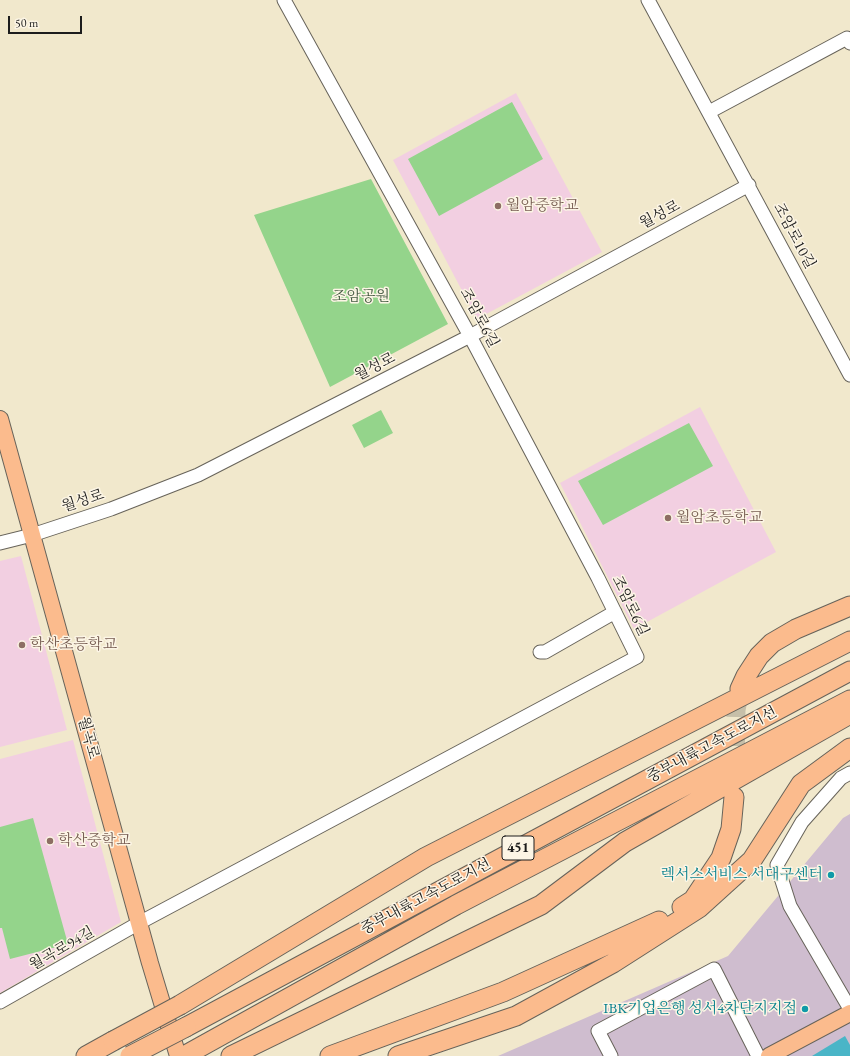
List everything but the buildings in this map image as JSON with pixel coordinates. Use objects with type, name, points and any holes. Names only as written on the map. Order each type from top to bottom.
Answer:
[{"type":"highway","points":[[740,689],[746,676],[759,656],[772,643],[796,629],[850,606]]},
{"type":"highway","points":[[86,1056],[180,1005],[426,857],[850,640]]},
{"type":"highway","name":"중부내륙고속도로지선","points":[[130,1056],[850,671]]},
{"type":"highway","name":"중부내륙고속도로지선","points":[[185,1054],[456,905],[850,700]]},
{"type":"highway","points":[[231,1056],[541,905],[624,842],[850,714]]},
{"type":"highway","points":[[398,1056],[516,1016],[613,963],[699,908],[752,860],[800,784],[850,748]]},
{"type":"highway","points":[[330,1056],[503,992],[655,924],[693,900],[721,858],[731,829],[734,797]]},
{"type":"main road","name":"월곡로","points":[[0,419],[139,923],[185,1054]]},
{"type":"main road","points":[[769,1056],[850,1013]]},
{"type":"street","name":"조암로6길","points":[[284,0],[470,336],[615,612],[637,657]]},
{"type":"street","name":"조암로10길","points":[[648,0],[850,375]]},
{"type":"street","points":[[709,112],[847,38],[850,43]]},
{"type":"street","name":"월성로","points":[[0,543],[32,535],[111,509],[198,475],[470,336],[749,185]]},
{"type":"street","points":[[540,652],[545,652],[615,612]]},
{"type":"street","name":"월곡로94길","points":[[0,1002],[139,923],[637,657]]},
{"type":"street","points":[[850,773],[841,778],[802,822],[777,865],[790,906],[850,1009]]},
{"type":"street","points":[[611,1056],[598,1031],[714,969],[758,1056]]},
{"type":"shaded area","name":"월암중학교","points":[[516,93],[602,252],[477,319],[393,160]]},
{"type":"shaded area","name":"월암초등학교","points":[[700,407],[776,552],[634,629],[560,483]]},
{"type":"shaded area","name":"학산초등학교","points":[[21,556],[67,730],[0,747],[0,561]]},
{"type":"shaded area","name":"학산중학교","points":[[73,740],[121,922],[0,993],[0,759]]},
{"type":"shaded area","points":[[850,814],[850,1056],[498,1056],[728,956],[843,818]]},
{"type":"green space","points":[[512,102],[543,159],[439,216],[408,159]]},
{"type":"green space","name":"조암공원","points":[[371,179],[448,324],[330,387],[254,215]]},
{"type":"green space","points":[[381,410],[393,433],[364,448],[352,425]]},
{"type":"green space","points":[[689,423],[713,466],[603,525],[578,481]]},
{"type":"green space","points":[[33,818],[68,944],[10,959],[2,928],[0,928],[0,827]]},
{"type":"water","points":[[845,1036],[850,1045],[850,1056],[812,1056]]},
{"type":"tunnel","points":[[735,775],[736,710],[740,689]]},
{"type":"place","name":"월암중학교","points":[[498,206]]},
{"type":"place","name":"월암초등학교","points":[[668,518]]},
{"type":"place","name":"학산초등학교","points":[[22,645]]},
{"type":"place","name":"학산중학교","points":[[50,841]]},
{"type":"place","name":"렉서스서비스 서대구센터","points":[[831,875]]},
{"type":"place","name":"IBK기업은행 성서4차단지지점","points":[[805,1009]]}]
